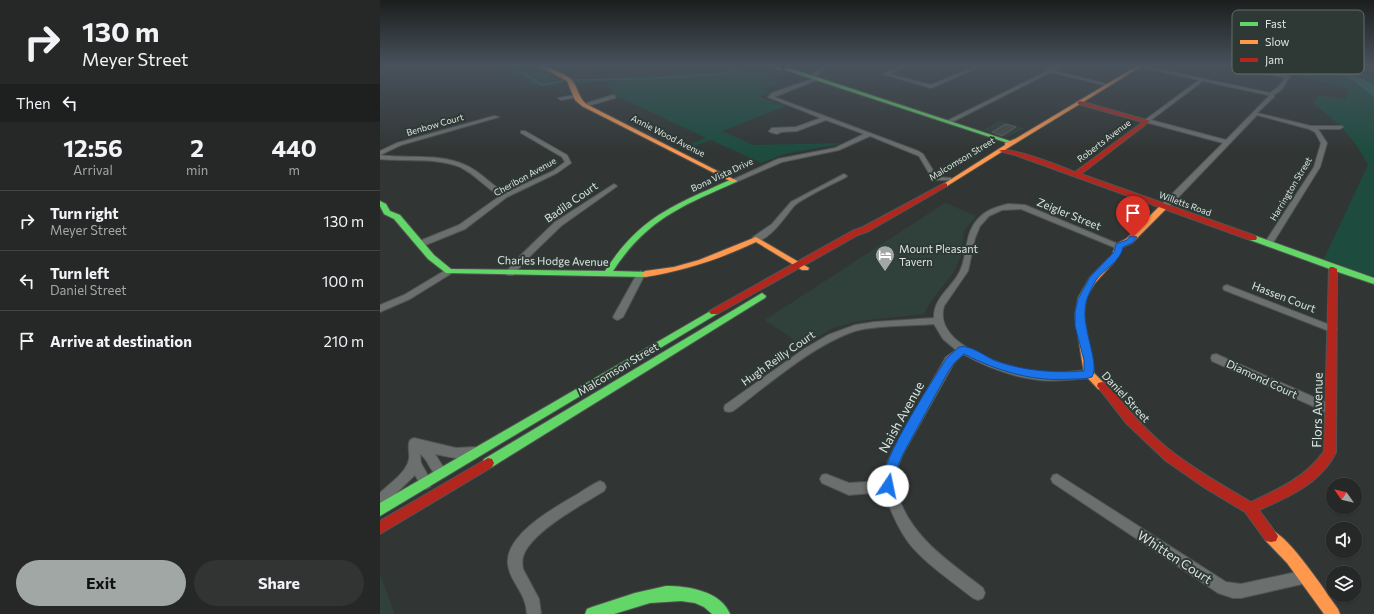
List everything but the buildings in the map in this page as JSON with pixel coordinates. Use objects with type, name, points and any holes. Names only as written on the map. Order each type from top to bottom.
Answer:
[{"type":"street","points":[[773,95],[771,97],[916,152],[921,155],[935,178],[949,179]]},
{"type":"street","points":[[865,95],[1013,142]]},
{"type":"street","points":[[948,122],[1003,95]]},
{"type":"street","name":"Malcomson Street","points":[[380,528],[800,268],[812,257],[855,233],[866,229],[1002,151],[1013,142],[1092,95]]},
{"type":"street","name":"Roberts Avenue","points":[[1075,175],[1182,95]]},
{"type":"street","name":"Daniel Street","points":[[1270,95],[1257,113],[1130,242],[1119,246],[1118,253],[1093,279],[1082,299],[1080,326],[1089,360],[1089,374],[1103,387],[1130,420],[1170,457],[1209,484],[1250,508],[1306,577],[1333,614]]},
{"type":"street","points":[[561,98],[576,96]]},
{"type":"street","name":"Annie Wood Avenue","points":[[576,96],[584,105],[734,181]]},
{"type":"street","points":[[584,105],[612,97]]},
{"type":"street","points":[[1080,103],[1227,142]]},
{"type":"street","points":[[1257,113],[1311,128],[1340,127]]},
{"type":"street","name":"Benbow Court","points":[[380,153],[399,144],[496,117]]},
{"type":"street","points":[[780,130],[799,129],[826,118]]},
{"type":"street","name":"Harrington Street","points":[[1268,244],[1317,167],[1322,155],[1324,143],[1317,131],[1311,128]]},
{"type":"street","name":"Cheribon Avenue","points":[[420,244],[462,227],[505,196],[555,172],[568,163],[565,156],[523,132]]},
{"type":"street","name":"Bona Vista Drive","points":[[607,274],[621,250],[640,230],[662,215],[780,160],[837,149],[870,134]]},
{"type":"street","name":"Malcomson Street","points":[[924,196],[1005,145],[1013,142]]},
{"type":"street","name":"Willetts Road","points":[[1002,151],[1016,153],[1302,256],[1332,270],[1374,282]]},
{"type":"street","points":[[380,157],[402,160],[438,160],[462,166],[494,191],[505,196]]},
{"type":"street","points":[[753,241],[775,226],[793,203],[844,176]]},
{"type":"street","name":"Badila Court","points":[[510,273],[558,224],[614,186]]},
{"type":"street","points":[[380,203],[384,205],[383,212],[397,217],[431,257],[442,264],[448,271],[407,297],[380,310]]},
{"type":"street","name":"Zeigler Street","points":[[938,321],[938,311],[942,301],[961,278],[968,262],[973,232],[977,224],[995,210],[1009,205],[1022,207],[1119,246]]},
{"type":"street","name":"Malcomson Street","points":[[380,510],[663,342],[861,235],[866,229]]},
{"type":"street","points":[[753,241],[778,252],[800,268]]},
{"type":"street","points":[[753,241],[800,268]]},
{"type":"street","name":"Charles Hodge Avenue","points":[[448,271],[607,274],[661,273],[692,267],[708,262],[753,241]]},
{"type":"street","points":[[778,252],[812,257]]},
{"type":"street","name":"Flors Avenue","points":[[1250,508],[1298,485],[1315,474],[1325,464],[1330,452],[1332,270]]},
{"type":"street","points":[[618,316],[641,274]]},
{"type":"street","name":"Hassen Court","points":[[1227,288],[1332,328]]},
{"type":"street","points":[[938,321],[945,334],[963,349],[991,363],[1024,373],[1055,376],[1089,374]]},
{"type":"street","name":"Hugh Reilly Court","points":[[729,408],[807,351],[831,336],[855,328],[874,325],[938,321]]},
{"type":"street","name":"Naish Avenue","points":[[888,486],[890,470],[898,452],[950,360],[963,349]]},
{"type":"street","name":"Diamond Court","points":[[1216,358],[1330,409]]},
{"type":"street","points":[[414,443],[416,444],[428,453],[441,474],[441,491],[426,483],[416,467],[414,460],[414,443]]},
{"type":"street","points":[[416,444],[459,453],[479,451]]},
{"type":"street","points":[[380,501],[410,472],[414,460]]},
{"type":"street","points":[[826,479],[849,489],[888,486],[899,515],[912,536],[936,560],[978,593]]},
{"type":"street","name":"Whitten Court","points":[[1057,479],[1223,588],[1233,591],[1241,591],[1306,577]]},
{"type":"street","points":[[534,614],[534,603],[515,565],[514,557],[519,546],[528,535],[600,487]]},
{"type":"street","points":[[592,614],[666,593],[682,592],[700,597],[723,614]]},
{"type":"shaded area","points":[[612,95],[765,95],[759,97],[786,106],[722,131],[754,145],[841,143],[784,154],[761,163],[711,140],[684,150],[679,148],[706,138],[619,97],[596,104],[591,101]]},
{"type":"shaded area","points":[[1319,95],[1344,100],[1348,95],[1374,95],[1374,277],[1324,259],[1368,165],[1351,138],[1330,117],[1313,103]]},
{"type":"shaded area","points":[[999,121],[1025,128],[1007,137],[983,130]]},
{"type":"shaded area","points":[[945,203],[976,216],[964,231],[961,256],[954,272],[930,302],[924,314],[858,321],[833,328],[803,346],[765,320]]},
{"type":"shaded area","points":[[380,575],[395,614],[380,614]]},
{"type":"traffic: fast","points":[[865,95],[1013,143]]},
{"type":"traffic: fast","points":[[607,274],[633,239],[647,226],[677,206],[734,181]]},
{"type":"traffic: fast","points":[[380,203],[384,205],[387,212],[397,217],[431,257],[449,271],[645,274]]},
{"type":"traffic: fast","points":[[1253,238],[1374,281]]},
{"type":"traffic: fast","points":[[488,463],[762,296]]},
{"type":"traffic: fast","points":[[380,510],[714,312]]},
{"type":"traffic: fast","points":[[592,614],[650,596],[681,593],[695,596],[709,602],[723,614]]},
{"type":"traffic: slow","points":[[576,95],[578,100],[584,105],[734,181]]},
{"type":"traffic: slow","points":[[1007,144],[1017,140],[1092,95]]},
{"type":"traffic: slow","points":[[945,185],[1013,143]]},
{"type":"traffic: slow","points":[[1102,386],[1089,374],[1087,355],[1079,316],[1082,298],[1096,275],[1115,256],[1119,246],[1129,241],[1164,207]]},
{"type":"traffic: slow","points":[[645,274],[702,262],[729,252],[756,239],[805,268]]},
{"type":"traffic: slow","points":[[1271,536],[1292,558],[1333,614]]},
{"type":"traffic: jam","points":[[1080,103],[1147,121]]},
{"type":"traffic: jam","points":[[1075,175],[1147,121]]},
{"type":"traffic: jam","points":[[1002,151],[1016,153],[1253,238]]},
{"type":"traffic: jam","points":[[714,312],[855,233],[866,229],[945,185]]},
{"type":"traffic: jam","points":[[1250,508],[1305,480],[1315,472],[1330,452],[1333,269]]},
{"type":"traffic: jam","points":[[1102,386],[1130,420],[1170,457],[1209,484],[1250,508],[1271,536]]},
{"type":"traffic: jam","points":[[380,528],[488,463]]},
{"type":"place","name":"Mount Pleasant Tavern","points":[[885,272]]},
{"type":"route","points":[[888,486],[890,470],[898,452],[950,360],[963,349],[991,363],[1024,373],[1041,376],[1089,374],[1089,360],[1080,326],[1082,299],[1093,279],[1118,253],[1119,246],[1130,242],[1133,237]]}]
